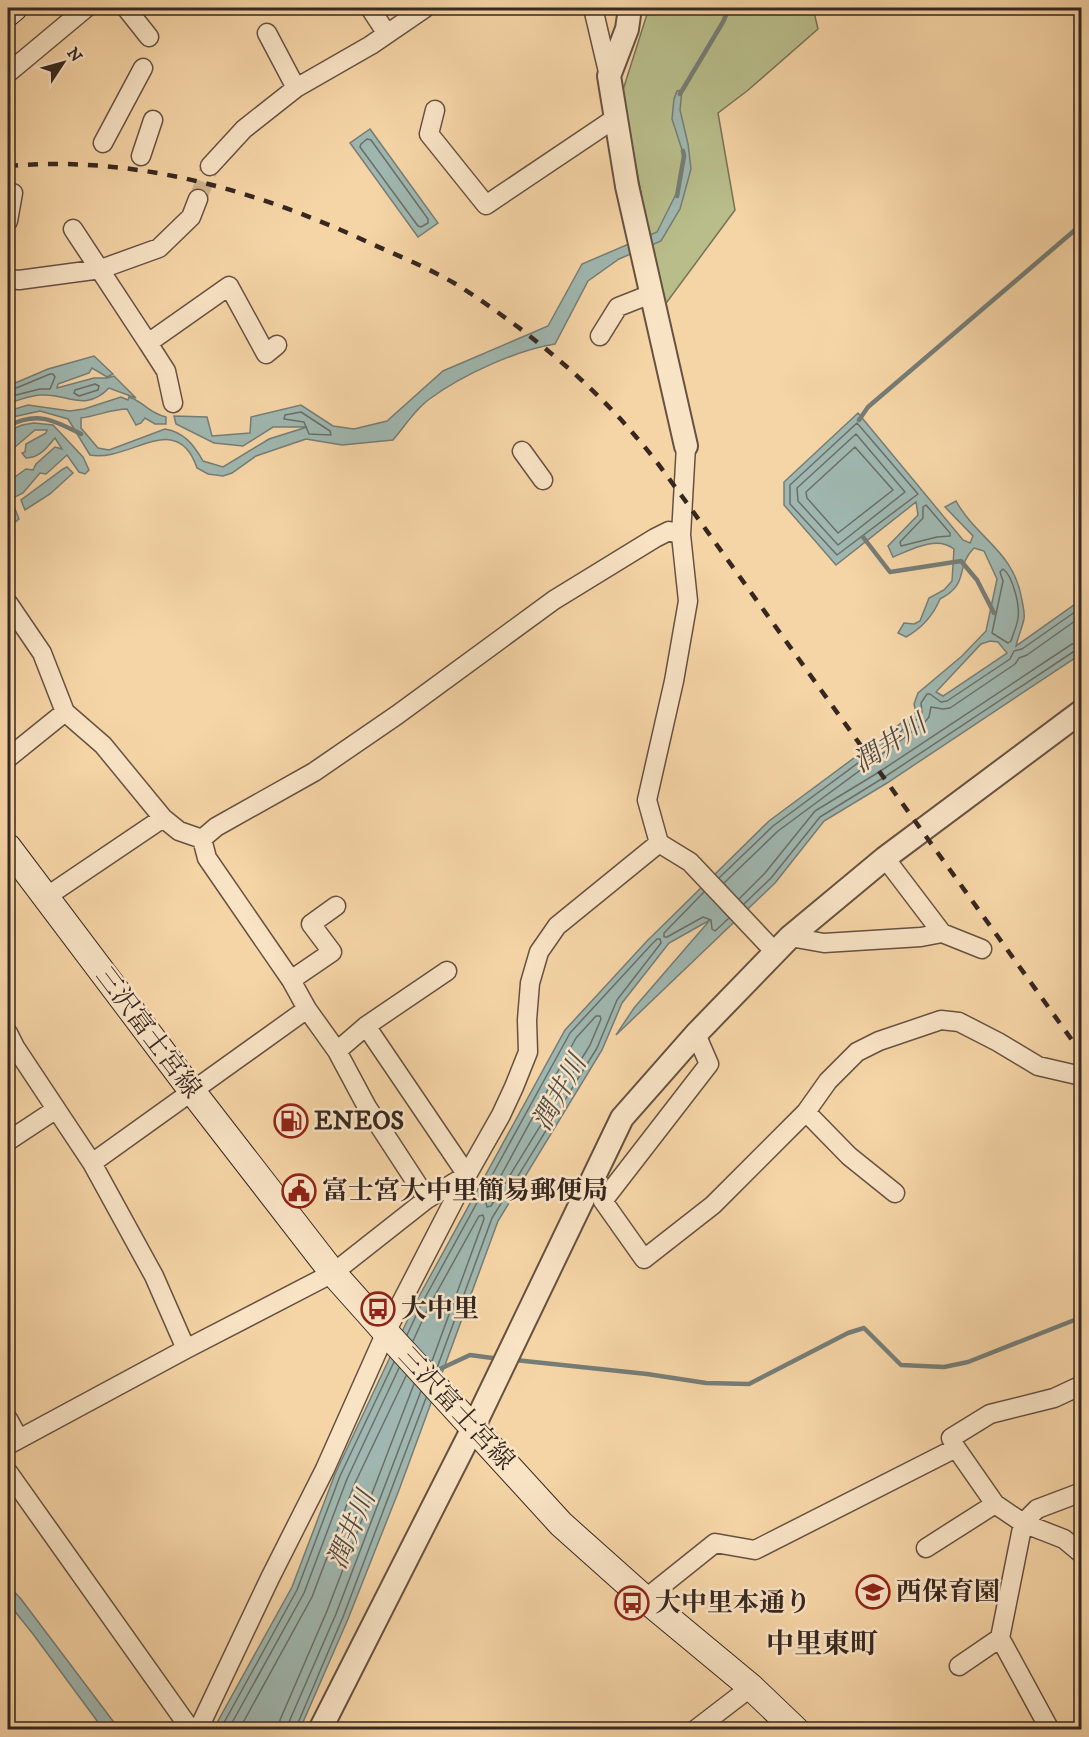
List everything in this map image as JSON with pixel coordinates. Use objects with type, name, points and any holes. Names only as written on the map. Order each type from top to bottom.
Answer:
[{"type":"main road","points":[[8,14],[14,8]]},
{"type":"main road","name":"三沢富士宮線","points":[[8,847],[333,1273],[388,1335],[561,1524],[645,1599],[751,1687],[796,1730]]},
{"type":"street","points":[[8,73],[86,8]]},
{"type":"street","points":[[126,8],[149,37]]},
{"type":"street","points":[[370,8],[387,34]]},
{"type":"street","points":[[593,8],[609,76],[614,119],[638,234],[686,446],[681,535],[688,601],[674,681],[647,800],[659,843],[690,862],[775,942],[824,944],[921,937],[942,933]]},
{"type":"street","points":[[609,76],[627,29],[630,8]]},
{"type":"street","points":[[210,166],[244,129],[296,88],[372,45],[418,10]]},
{"type":"street","points":[[267,33],[296,88]]},
{"type":"street","points":[[104,143],[143,68]]},
{"type":"street","points":[[435,110],[429,134],[486,205],[614,119]]},
{"type":"street","points":[[141,156],[153,120]]},
{"type":"street","points":[[8,221],[14,193]]},
{"type":"street","points":[[8,279],[19,280],[101,269],[159,248],[190,217],[198,199]]},
{"type":"street","points":[[73,229],[166,372],[173,403]]},
{"type":"street","points":[[148,344],[229,286],[266,354],[278,345]]},
{"type":"street","points":[[600,336],[618,307],[651,294]]},
{"type":"street","points":[[522,451],[543,480]]},
{"type":"street","points":[[202,839],[216,827],[323,765],[397,715],[554,600],[655,538],[669,531],[681,535]]},
{"type":"street","points":[[8,603],[42,652],[66,712],[103,745],[163,818],[179,831],[202,839]]},
{"type":"street","points":[[320,1730],[468,1422],[500,1370],[622,1118],[775,942],[1082,711]]},
{"type":"street","points":[[8,758],[66,712]]},
{"type":"street","points":[[46,897],[163,818]]},
{"type":"street","points":[[202,839],[207,858],[337,1051],[367,1107],[427,1199]]},
{"type":"street","points":[[198,1730],[388,1335],[467,1175],[501,1115],[528,1052],[527,1020],[530,983],[538,952],[557,926],[659,843]]},
{"type":"street","points":[[885,858],[942,933],[982,949]]},
{"type":"street","points":[[291,980],[332,952],[311,924],[336,906]]},
{"type":"street","points":[[337,1051],[366,1026],[447,971]]},
{"type":"street","points":[[92,1163],[307,1009]]},
{"type":"street","points":[[696,1034],[709,1064],[651,1142],[603,1201],[644,1259],[713,1205],[807,1112],[828,1081],[857,1052],[879,1041],[941,1020],[959,1022],[1038,1066],[1077,1075]]},
{"type":"street","points":[[366,1026],[467,1175]]},
{"type":"street","points":[[8,1033],[55,1110],[92,1163],[154,1276],[186,1349]]},
{"type":"street","points":[[8,1141],[55,1110]]},
{"type":"street","points":[[807,1112],[849,1156],[895,1193]]},
{"type":"street","points":[[8,1419],[13,1442],[333,1273],[427,1199],[467,1175]]},
{"type":"street","points":[[584,1194],[613,1187]]},
{"type":"street","points":[[1082,1385],[1054,1398],[990,1414],[951,1438],[995,1504],[1023,1523],[1064,1539],[1082,1554]]},
{"type":"street","points":[[645,1599],[715,1544],[755,1550],[956,1448]]},
{"type":"street","points":[[8,1472],[191,1730]]},
{"type":"street","points":[[1050,1730],[1000,1638],[1023,1523],[1037,1509],[1082,1492]]},
{"type":"street","points":[[926,1548],[995,1504]]},
{"type":"street","points":[[959,1666],[1000,1638]]},
{"type":"street","points":[[695,1730],[751,1687]]},
{"type":"green space","points":[[649,8],[813,8],[818,29],[747,91],[718,113],[735,210],[664,306],[622,93]]},
{"type":"water","points":[[682,90],[680,110],[691,169],[680,209],[661,241],[619,259],[588,281],[555,344],[507,358],[444,389],[416,412],[393,440],[342,445],[306,439],[256,456],[232,473],[223,476],[208,474],[197,468],[188,451],[177,442],[165,440],[151,442],[120,452],[90,455],[68,419],[40,411],[8,418],[8,411],[28,405],[70,411],[121,397],[128,400],[129,397],[166,417],[166,424],[155,424],[145,418],[136,425],[127,409],[81,418],[81,428],[98,448],[109,450],[165,429],[178,433],[188,440],[203,461],[223,467],[269,439],[307,427],[273,427],[243,446],[214,443],[176,424],[174,416],[207,417],[212,436],[250,433],[251,417],[301,405],[333,426],[354,429],[387,421],[443,371],[548,326],[582,264],[657,232],[678,190],[684,156],[672,119],[674,99],[677,91]]},
{"type":"water","points":[[370,129],[438,223],[418,237],[350,143]]},
{"type":"water","points":[[94,356],[113,374],[107,377],[92,368],[89,373],[58,384],[57,388],[94,378],[107,378],[114,376],[136,398],[109,388],[100,395],[84,401],[41,395],[8,403],[8,386],[48,369]]},
{"type":"water","name":"潤井川","points":[[858,413],[963,540],[970,543],[973,536],[945,507],[956,501],[974,526],[1003,557],[1018,583],[1024,610],[1024,619],[1016,646],[1081,600],[1081,654],[887,783],[824,821],[775,883],[616,1035],[634,1008],[710,920],[669,943],[622,1003],[602,1050],[498,1221],[399,1490],[348,1619],[300,1729],[213,1730],[292,1587],[335,1474],[416,1302],[565,1030],[647,941],[769,821],[916,712],[914,704],[918,693],[962,656],[986,631],[997,579],[984,551],[974,548],[968,555],[956,587],[940,599],[922,626],[906,637],[898,633],[904,623],[914,624],[920,621],[929,598],[944,590],[952,581],[954,549],[939,543],[924,545],[893,557],[888,546],[918,515],[916,502],[836,565],[784,505],[784,482]],"holes":[[[990,641],[998,642],[1007,653],[943,696],[936,692],[981,644]]]},
{"type":"water","points":[[34,423],[53,425],[83,457],[89,470],[85,474],[79,472],[67,455],[46,474],[40,473],[23,493],[15,497],[8,482],[26,469],[33,470],[36,464],[55,447],[62,449],[55,438],[39,454],[26,458],[22,453],[25,452],[26,444],[46,433],[47,430],[35,430],[8,453],[8,431]]},
{"type":"water","points":[[67,467],[73,473],[50,494],[25,510],[21,500]]},
{"type":"water","points":[[15,509],[19,519],[8,528],[8,512]]},
{"type":"water","points":[[8,1585],[119,1729],[103,1729],[8,1603]]},
{"type":"waterway","points":[[680,94],[729,8]]},
{"type":"waterway","points":[[677,196],[683,151]]},
{"type":"waterway","points":[[859,420],[868,407],[1082,224]]},
{"type":"waterway","points":[[8,426],[19,421],[37,418],[54,421],[81,434]]},
{"type":"waterway","points":[[863,537],[890,572],[961,561],[977,580],[994,613]]},
{"type":"waterway","points":[[515,1360],[647,1374],[706,1383],[749,1384],[848,1333],[864,1328],[901,1365],[944,1367],[968,1362],[1082,1317]]},
{"type":"waterway","points":[[440,1369],[470,1355],[500,1359]]},
{"type":"tunnel","points":[[198,199],[210,166]]},
{"type":"railway","points":[[8,166],[56,164],[103,166],[149,172],[194,181],[284,207],[413,262],[444,278],[486,304],[550,352],[610,408],[655,460],[1082,1054]]},
{"type":"place","name":"ENEOS","points":[[291,1121]]},
{"type":"place","name":"富士宮大中里簡易郵便局","points":[[299,1191]]},
{"type":"place","name":"大中里","points":[[378,1309]]},
{"type":"place","name":"西保育園","points":[[873,1592]]},
{"type":"place","name":"大中里本通り","points":[[632,1603]]},
{"type":"district","name":"中里東町","points":[[822,1644]]}]
